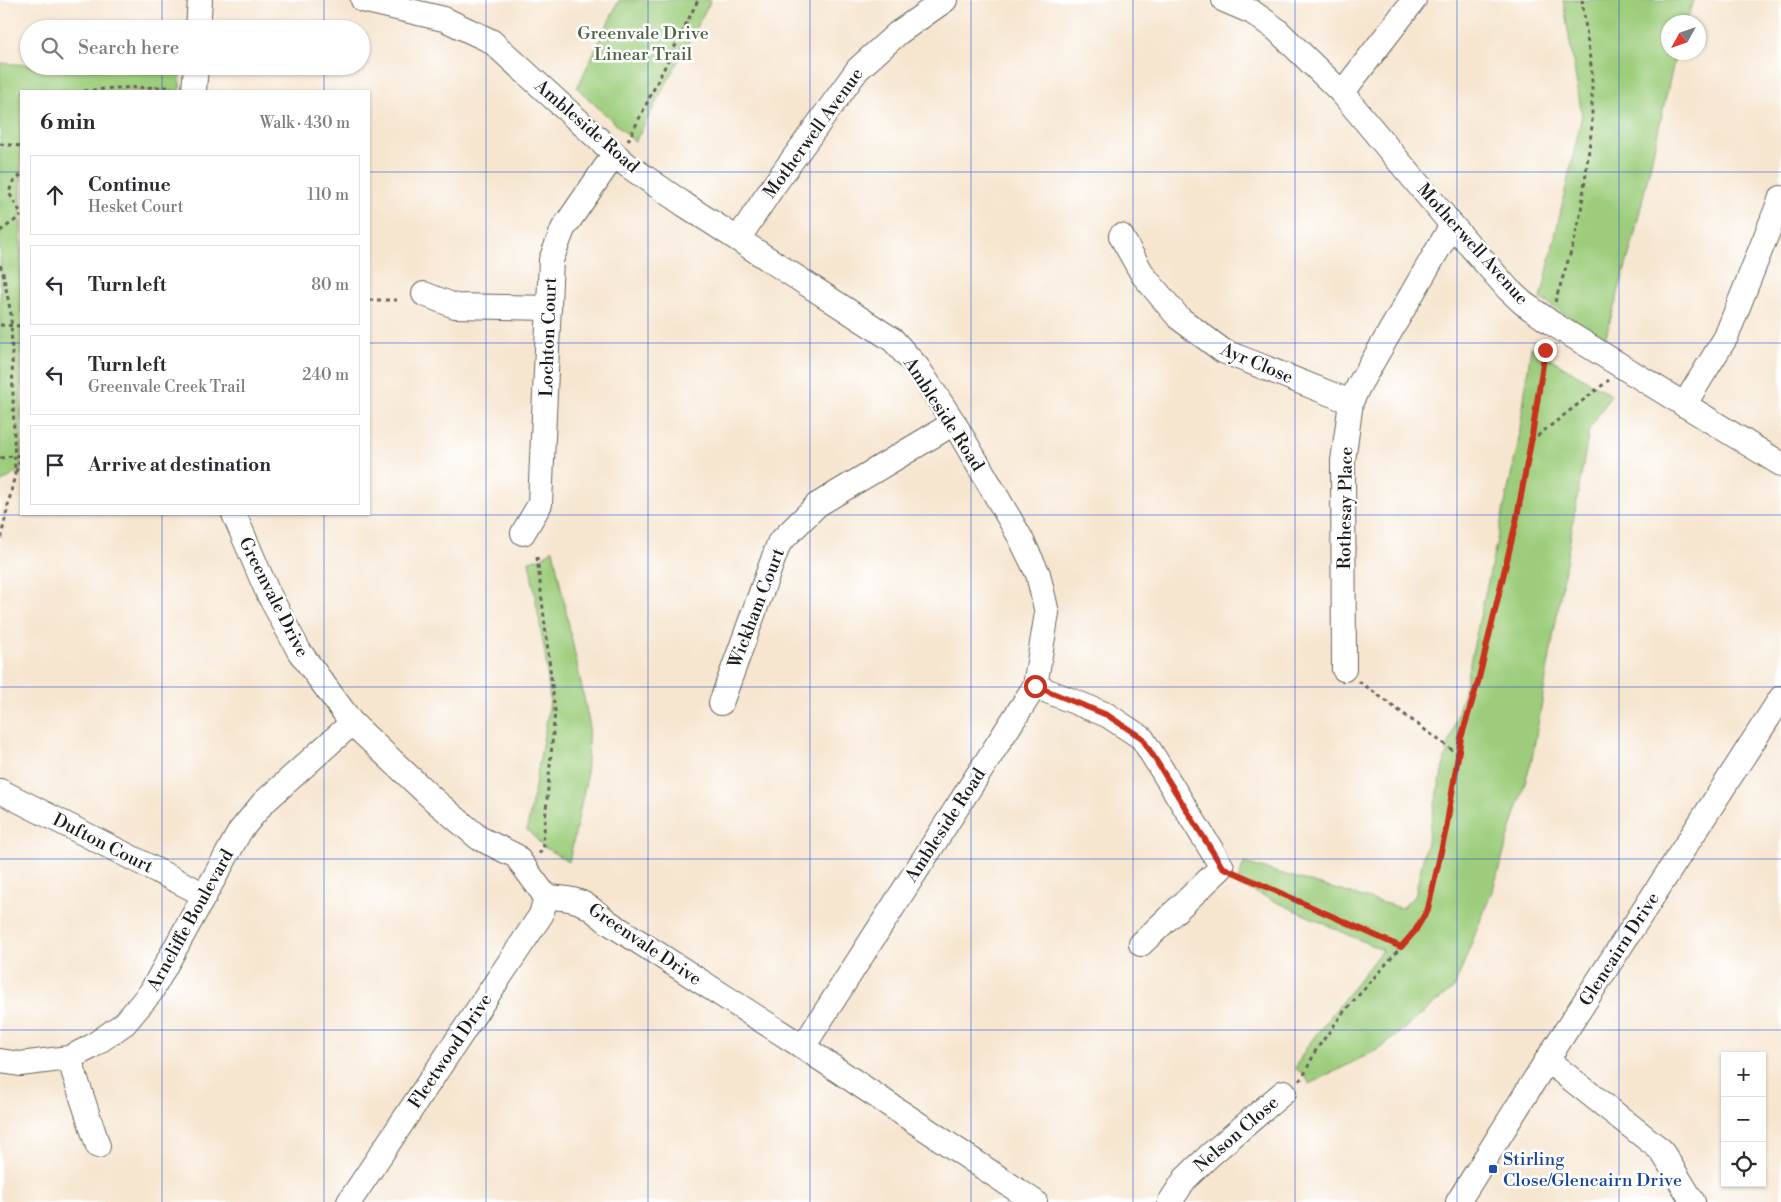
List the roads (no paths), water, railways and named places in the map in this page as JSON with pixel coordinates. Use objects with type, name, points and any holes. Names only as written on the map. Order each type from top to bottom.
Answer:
[{"type":"street","points":[[199,20],[200,0]]},
{"type":"street","name":"Ambleside Road","points":[[362,0],[447,10],[491,41],[620,152],[686,205],[893,340],[918,368],[954,423],[1020,538],[1038,574],[1047,613],[1035,686],[802,1047]]},
{"type":"street","name":"Motherwell Avenue","points":[[738,239],[772,188],[858,69],[898,33],[945,0]]},
{"type":"street","name":"Motherwell Avenue","points":[[1224,0],[1252,12],[1276,29],[1342,92],[1452,225],[1508,289],[1523,303],[1781,464]]},
{"type":"street","points":[[1342,92],[1414,0]]},
{"type":"street","points":[[183,89],[191,75]]},
{"type":"street","name":"Lochton Court","points":[[524,533],[540,504],[551,260],[563,229],[620,152]]},
{"type":"street","points":[[1684,404],[1726,337],[1781,198]]},
{"type":"street","name":"Rothesay Place","points":[[1344,669],[1343,461],[1351,402],[1452,225]]},
{"type":"street","name":"Ayr Close","points":[[1121,236],[1143,275],[1179,318],[1223,352],[1351,402]]},
{"type":"street","points":[[424,294],[455,306],[549,308]]},
{"type":"street","name":"Wickham Court","points":[[720,703],[779,543],[817,505],[954,423]]},
{"type":"street","name":"Greenvale Drive","points":[[234,515],[267,591],[299,651],[352,723],[434,800],[480,838],[516,856],[546,897],[567,898],[587,904],[608,922],[802,1047],[1035,1202]]},
{"type":"street","points":[[1035,686],[1107,715],[1142,738],[1222,867],[1141,944]]},
{"type":"street","name":"Glencairn Drive","points":[[1458,1202],[1547,1060],[1781,698]]},
{"type":"street","name":"Arncliffe Boulevard","points":[[0,1061],[20,1064],[69,1058],[91,1047],[125,1023],[151,992],[240,831],[263,804],[352,723]]},
{"type":"street","name":"Dufton Court","points":[[0,791],[206,894]]},
{"type":"street","name":"Fleetwood Drive","points":[[349,1202],[541,915],[546,897]]},
{"type":"street","points":[[69,1058],[98,1146]]},
{"type":"street","points":[[1547,1060],[1661,1150],[1693,1202]]},
{"type":"street","name":"Nelson Close","points":[[1170,1202],[1185,1178],[1284,1092]]},
{"type":"place","name":"Stirling Close/Glencairn Drive","points":[[1493,1169]]},
{"type":"park label","name":"Greenvale Drive Linear Trail","points":[[643,43]]}]
